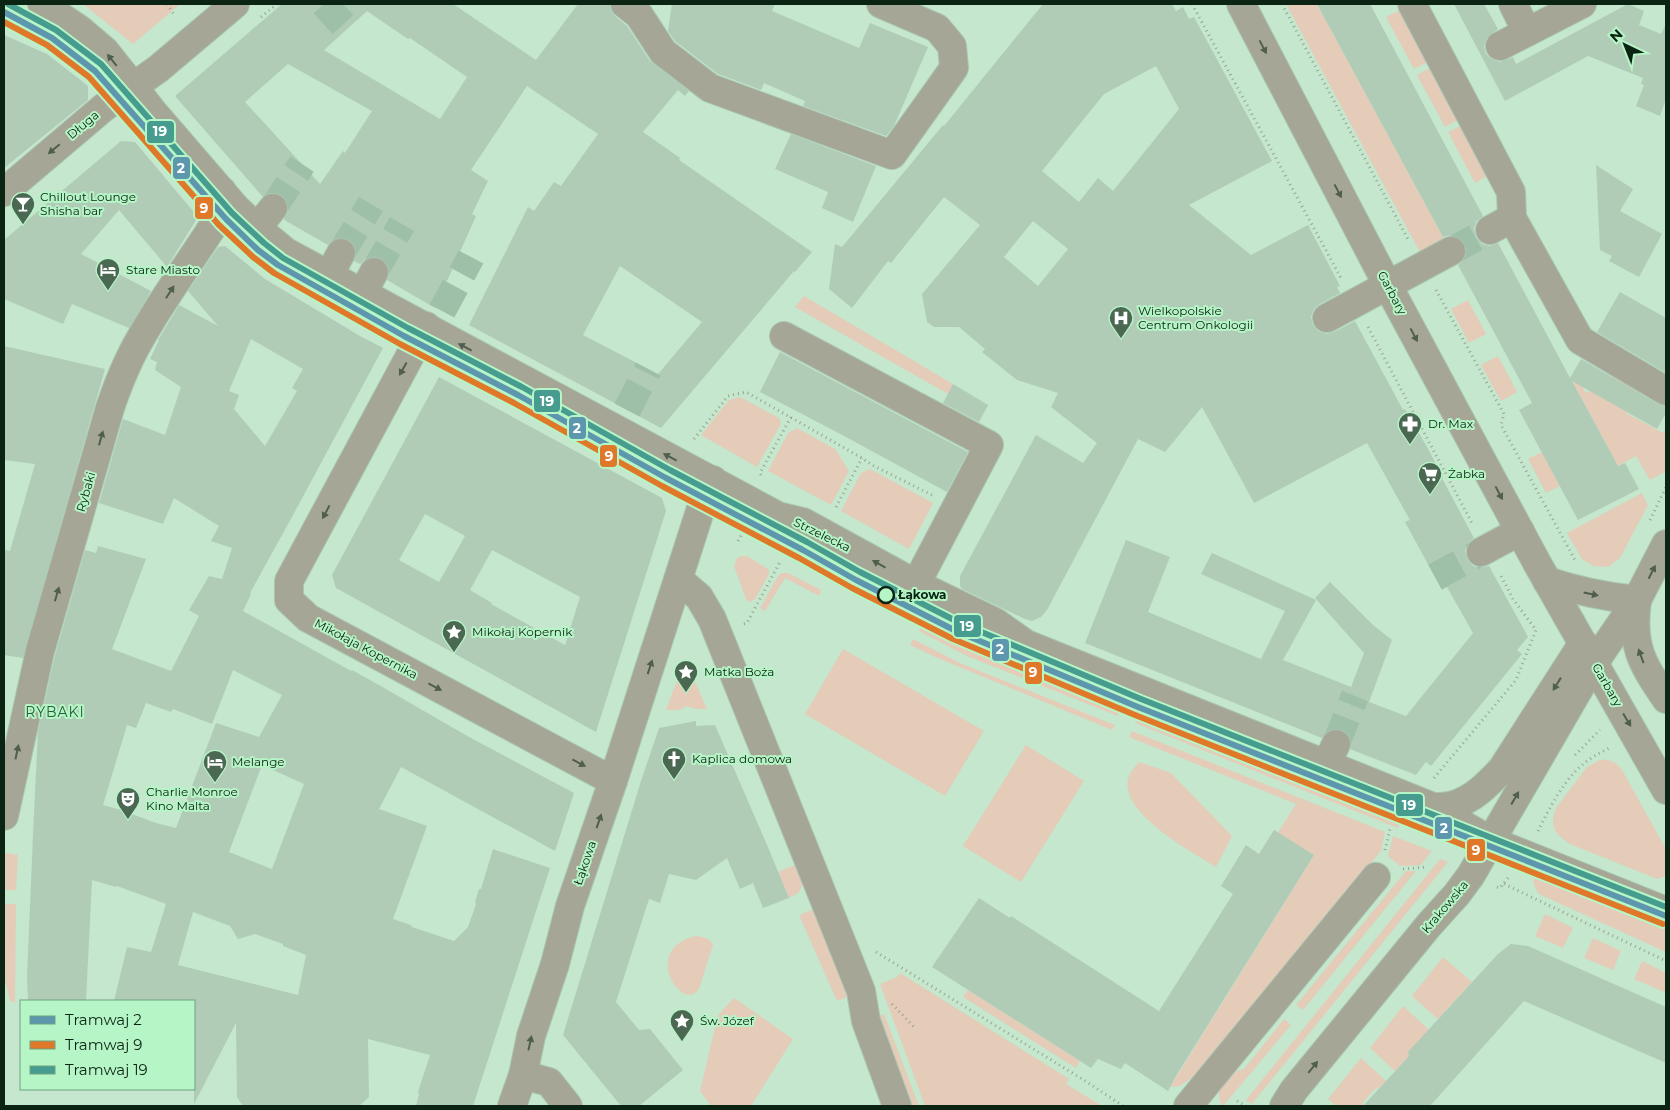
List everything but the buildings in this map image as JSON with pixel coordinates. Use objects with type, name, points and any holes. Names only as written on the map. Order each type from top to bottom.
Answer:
[{"type":"street","name":"Strzelecka","points":[[42,4],[79,29],[105,52],[154,113],[222,191],[265,218],[286,252],[335,264],[434,322],[622,419],[714,480],[778,516],[803,522],[916,584],[995,622],[1026,644],[1331,754],[1433,807],[1491,841],[1666,911]]},
{"type":"street","name":"Długa","points":[[4,192],[104,108],[158,70],[236,4]]},
{"type":"street","points":[[625,4],[639,15],[663,52],[710,88],[892,155],[954,68],[952,46],[937,28],[881,4]]},
{"type":"street","name":"Garbary","points":[[1241,4],[1388,286],[1547,581],[1666,790]]},
{"type":"street","points":[[1412,4],[1511,192],[1501,224],[1580,340],[1666,391]]},
{"type":"street","points":[[1513,4],[1527,32]]},
{"type":"street","points":[[1500,46],[1582,4]]},
{"type":"street","name":"Rybaki","points":[[4,816],[40,652],[110,408],[131,355],[146,328],[215,224],[221,208],[222,191]]},
{"type":"street","points":[[1327,318],[1451,251]]},
{"type":"street","name":"Mikołaja Kopernika","points":[[434,322],[289,581],[289,600],[308,618],[613,782]]},
{"type":"street","points":[[784,336],[989,445],[916,584]]},
{"type":"street","name":"Łąkowa","points":[[512,1106],[523,1075],[531,1036],[570,906],[613,782],[702,505],[714,480]]},
{"type":"street","points":[[1481,552],[1520,531]]},
{"type":"street","points":[[1433,807],[1454,805],[1469,798],[1485,787],[1502,769],[1588,653],[1637,600],[1666,544]]},
{"type":"street","points":[[679,580],[698,596],[712,619],[861,991],[866,1021],[897,1106]]},
{"type":"street","points":[[1547,581],[1600,596],[1637,600]]},
{"type":"street","points":[[1637,600],[1634,622],[1637,645],[1644,665],[1666,699]]},
{"type":"street","name":"Krakowska","points":[[1284,1106],[1294,1090],[1471,875],[1491,841],[1588,653]]},
{"type":"street","points":[[1188,1106],[1376,877]]},
{"type":"street","points":[[523,1075],[549,1082],[568,1106]]},
{"type":"path","points":[[167,4],[175,16]]},
{"type":"path","points":[[1282,4],[1504,414],[1502,425],[1576,561]]},
{"type":"path","points":[[168,22],[182,10]]},
{"type":"path","points":[[693,440],[728,396],[746,392],[862,458],[872,466],[935,496]]},
{"type":"path","points":[[752,469],[768,478]]},
{"type":"path","points":[[717,632],[747,623],[780,562]]},
{"type":"path","points":[[1433,778],[1516,680],[1536,630]]},
{"type":"path","points":[[1537,834],[1550,805],[1571,777],[1590,759],[1617,742]]},
{"type":"path","points":[[1504,884],[1666,961]]},
{"type":"path","points":[[871,949],[1123,1106]]},
{"type":"path","points":[[1237,1101],[1246,1106]]},
{"type":"shaded area","points":[[83,4],[180,4],[133,44]]},
{"type":"shaded area","points":[[1286,4],[1317,4],[1445,241],[1421,254]]},
{"type":"shaded area","points":[[1404,8],[1432,60],[1414,69],[1386,17]]},
{"type":"shaded area","points":[[1435,65],[1463,117],[1445,127],[1417,75]]},
{"type":"shaded area","points":[[1466,123],[1493,173],[1475,183],[1448,132]]},
{"type":"shaded area","points":[[804,296],[953,384],[948,394],[795,307]]},
{"type":"shaded area","points":[[1468,300],[1486,334],[1469,343],[1451,309]]},
{"type":"shaded area","points":[[1498,356],[1517,392],[1501,401],[1481,365]]},
{"type":"shaded area","points":[[1619,373],[1640,389],[1626,413],[1663,433],[1666,428],[1666,469],[1665,472],[1650,480],[1636,456],[1618,466],[1572,381],[1578,379],[1586,393],[1612,378],[1611,376]]},
{"type":"shaded area","points":[[740,397],[779,418],[781,424],[757,467],[701,435],[729,400]]},
{"type":"shaded area","points":[[797,428],[835,449],[849,471],[831,505],[768,471],[788,433]]},
{"type":"shaded area","points":[[1542,452],[1560,486],[1546,493],[1528,459]]},
{"type":"shaded area","points":[[870,469],[933,503],[909,549],[841,511],[861,473]]},
{"type":"shaded area","points":[[1642,493],[1648,505],[1620,558],[1608,567],[1593,566],[1582,559],[1567,533]]},
{"type":"shaded area","points":[[747,556],[769,570],[769,574],[755,599],[749,602],[746,599],[734,566],[737,558]]},
{"type":"shaded area","points":[[782,573],[788,573],[821,590],[819,596],[785,578],[765,611],[760,608],[778,576]]},
{"type":"shaded area","points":[[923,624],[993,658],[1115,707],[1119,713],[1118,716],[967,656],[919,631]]},
{"type":"shaded area","points":[[913,639],[962,664],[1115,725],[1112,730],[933,656],[910,645]]},
{"type":"shaded area","points":[[843,649],[984,731],[945,796],[805,714]]},
{"type":"shaded area","points":[[685,659],[707,709],[695,709],[687,706],[679,710],[666,710]]},
{"type":"shaded area","points":[[1144,718],[1400,820],[1398,828],[1135,723],[1136,720]]},
{"type":"shaded area","points":[[1132,731],[1385,832],[1381,851],[1200,1072],[1180,1086],[1170,1087],[1314,855],[1277,834],[1296,804],[1129,737]]},
{"type":"shaded area","points":[[1026,745],[1084,781],[1021,882],[963,846]]},
{"type":"shaded area","points":[[1600,760],[1612,762],[1622,770],[1666,849],[1666,876],[1657,879],[1570,844],[1557,833],[1553,825],[1556,808],[1587,767]]},
{"type":"shaded area","points":[[1139,762],[1171,773],[1232,836],[1216,867],[1157,828],[1132,801],[1128,787],[1130,774]]},
{"type":"shaded area","points":[[1393,836],[1432,851],[1421,865],[1400,866],[1388,856]]},
{"type":"shaded area","points":[[5,853],[18,855],[16,890],[4,890]]},
{"type":"shaded area","points":[[1440,859],[1448,862],[1252,1104],[1246,1100]]},
{"type":"shaded area","points":[[800,863],[805,881],[798,893],[789,898],[778,872]]},
{"type":"shaded area","points":[[1406,871],[1416,871],[1303,1010],[1296,1005]]},
{"type":"shaded area","points":[[1533,873],[1666,927],[1666,952],[1539,894],[1534,885]]},
{"type":"shaded area","points":[[4,904],[16,904],[15,1003],[10,1001],[4,976]]},
{"type":"shaded area","points":[[816,910],[852,995],[837,1001],[799,915]]},
{"type":"shaded area","points":[[1545,914],[1573,928],[1563,948],[1535,936]]},
{"type":"shaded area","points":[[695,936],[708,939],[713,945],[699,989],[692,994],[684,993],[676,987],[670,977],[668,966],[670,954],[679,943]]},
{"type":"shaded area","points":[[1593,938],[1621,951],[1613,970],[1584,958]]},
{"type":"shaded area","points":[[1443,957],[1472,982],[1438,1019],[1412,996]]},
{"type":"shaded area","points":[[1642,961],[1666,973],[1666,993],[1634,979]]},
{"type":"shaded area","points":[[900,973],[1069,1079],[1066,1084],[1102,1106],[925,1106],[880,984],[897,977]]},
{"type":"shaded area","points":[[968,990],[1080,1061],[1076,1068],[963,997]]},
{"type":"shaded area","points":[[734,998],[793,1039],[751,1106],[711,1106],[700,1091],[719,1014]]},
{"type":"shaded area","points":[[1403,1006],[1429,1030],[1408,1052],[1409,1056],[1395,1071],[1370,1048]]},
{"type":"shaded area","points":[[884,1014],[919,1106],[910,1106],[877,1017]]},
{"type":"shaded area","points":[[1284,1019],[1291,1025],[1223,1106],[1220,1102],[1218,1086],[1230,1073],[1244,1069]]},
{"type":"shaded area","points":[[1361,1058],[1386,1081],[1379,1088],[1375,1089],[1363,1102],[1363,1106],[1336,1106],[1328,1099]]},
{"type":"tunnel","points":[[324,4],[347,29]]},
{"type":"tunnel","points":[[273,208],[302,164]]},
{"type":"tunnel","points":[[341,253],[371,204]]},
{"type":"tunnel","points":[[374,272],[402,224]]},
{"type":"tunnel","points":[[1451,251],[1490,230]]},
{"type":"tunnel","points":[[442,311],[471,257]]},
{"type":"tunnel","points":[[627,410],[648,369]]},
{"type":"tunnel","points":[[1435,577],[1481,552]]},
{"type":"tunnel","points":[[1336,744],[1355,696]]},
{"type":"tram line","name":"19","points":[[8,4],[56,30],[101,64],[232,213],[264,243],[283,258],[408,328],[522,387],[670,470],[860,572],[960,623],[1141,699],[1666,907]]},
{"type":"tram line","name":"2","points":[[4,12],[52,38],[95,71],[226,219],[258,250],[278,265],[404,336],[518,395],[666,478],[856,580],[956,631],[1138,707],[1666,916]]},
{"type":"tram line","name":"9","points":[[4,22],[47,45],[89,77],[219,225],[253,257],[274,273],[400,344],[514,403],[662,486],[852,588],[953,639],[1135,715],[1663,924]]},
{"type":"place","name":"Chillout Lounge Shisha bar","points":[[23,225]]},
{"type":"place","name":"Stare Miasto","points":[[108,291]]},
{"type":"place","name":"Wielkopolskie Centrum Onkologii","points":[[1121,339]]},
{"type":"place","name":"Dr. Max","points":[[1410,445]]},
{"type":"place","name":"Żabka","points":[[1430,495]]},
{"type":"place","name":"Łąkowa","points":[[886,595]]},
{"type":"place","name":"Mikołaj Kopernik","points":[[454,653]]},
{"type":"place","name":"Matka Boża","points":[[686,693]]},
{"type":"place","name":"Kaplica domowa","points":[[674,780]]},
{"type":"place","name":"Melange","points":[[215,783]]},
{"type":"place","name":"Charlie Monroe Kino Malta","points":[[128,820]]},
{"type":"place","name":"Św. Józef","points":[[682,1042]]},
{"type":"district","name":"RYBAKI","points":[[55,712]]}]
